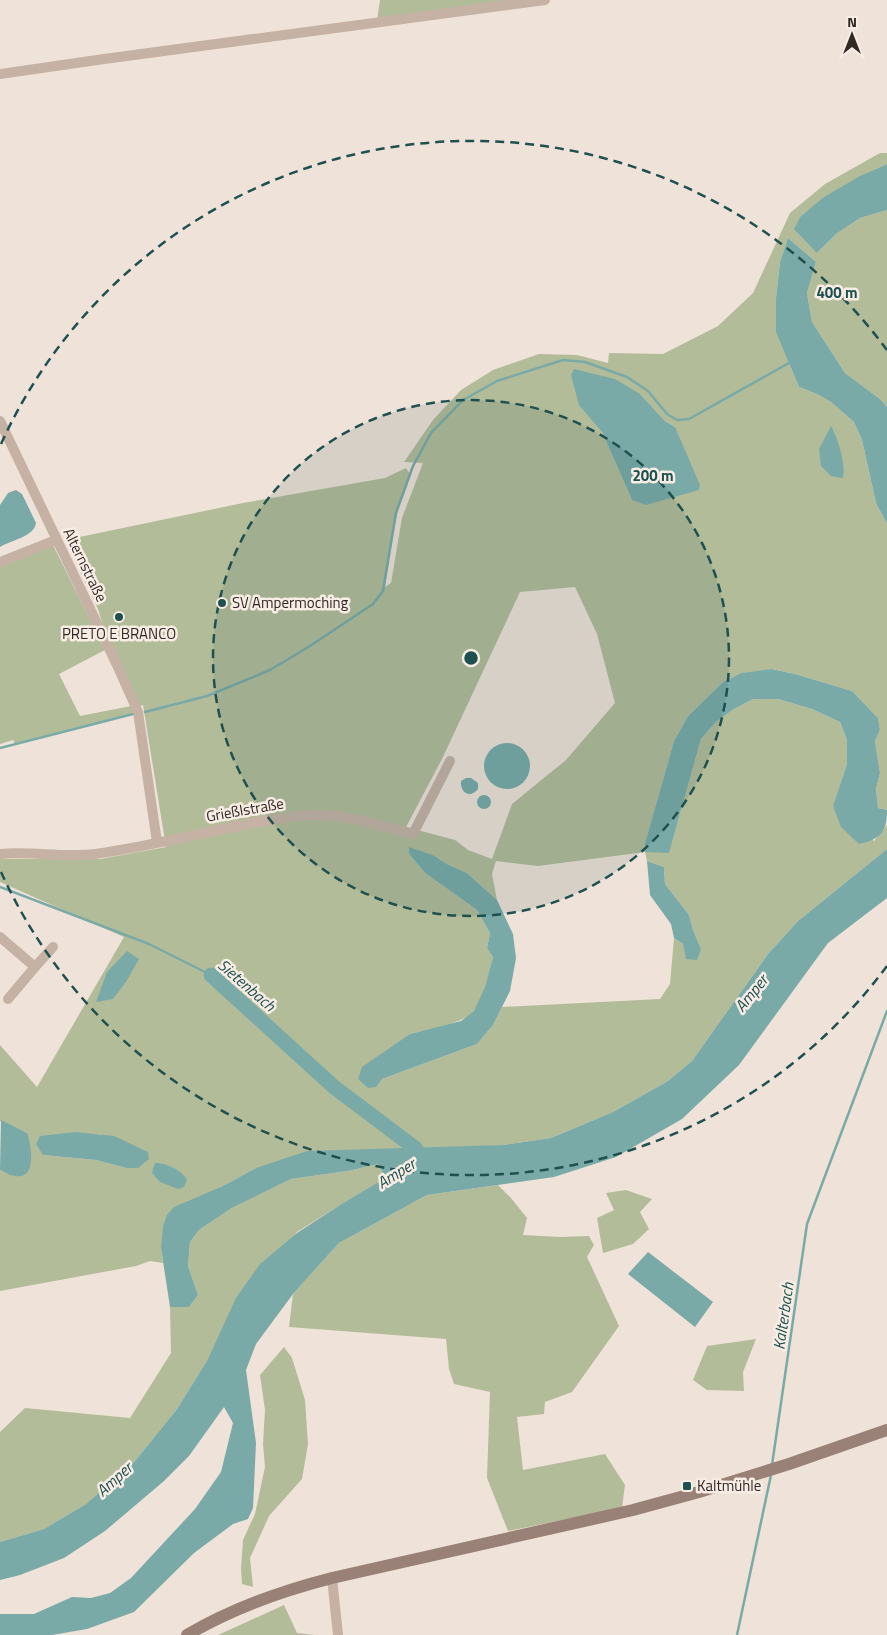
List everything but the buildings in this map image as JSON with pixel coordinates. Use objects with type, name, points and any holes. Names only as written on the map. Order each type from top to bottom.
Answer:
[{"type":"main road","points":[[187,1635],[254,1601],[289,1589],[633,1510],[753,1476],[887,1430]]},
{"type":"street","points":[[0,74],[104,58],[545,0]]},
{"type":"street","name":"Alternstraße","points":[[0,421],[138,712],[157,842]]},
{"type":"street","points":[[0,562],[56,540]]},
{"type":"street","name":"Grießlstraße","points":[[0,854],[92,855],[272,820],[318,815],[354,818],[413,834],[450,761]]},
{"type":"street","points":[[0,937],[35,967]]},
{"type":"street","points":[[8,999],[53,947]]},
{"type":"street","points":[[332,1578],[338,1635]]},
{"type":"green space","points":[[380,0],[523,0],[377,20]]},
{"type":"green space","points":[[880,153],[887,153],[887,164],[842,187],[801,216],[817,253],[836,234],[860,218],[887,210],[887,407],[880,399],[845,373],[812,322],[807,293],[816,262],[788,238],[780,262],[776,298],[789,363],[799,387],[831,402],[854,422],[862,440],[876,503],[887,524],[887,810],[878,808],[876,789],[880,773],[875,741],[880,730],[878,718],[852,691],[773,669],[741,673],[723,682],[688,716],[674,741],[645,843],[669,852],[701,739],[716,722],[734,709],[753,699],[778,699],[812,709],[840,722],[847,740],[847,764],[833,807],[874,841],[887,825],[887,849],[798,921],[768,954],[692,1061],[668,1081],[613,1112],[551,1138],[503,1145],[256,1168],[221,1187],[161,1248],[163,1263],[150,1261],[136,1266],[0,1291],[0,1170],[14,1176],[27,1133],[0,1121],[0,1045],[37,1087],[124,937],[0,882],[0,859],[100,859],[166,847],[143,705],[140,706],[107,638],[98,609],[65,540],[243,503],[385,478],[406,468],[410,474],[396,513],[385,587],[391,583],[402,518],[423,463],[404,462],[433,420],[461,390],[493,370],[539,354],[577,355],[608,363],[609,353],[663,354],[718,326],[753,293],[790,213],[825,184]],"holes":[[[640,394],[665,421],[675,427],[632,500],[602,432]],[[575,587],[597,634],[615,703],[566,760],[512,804],[492,859],[468,850],[455,840],[406,827],[442,759],[520,592]],[[645,852],[647,861],[664,867],[665,884],[689,915],[701,949],[683,944],[674,938],[670,984],[660,999],[502,1007],[493,1025],[477,1044],[382,1079],[410,1034],[452,1023],[473,1012],[483,993],[493,957],[487,948],[490,933],[477,910],[425,873],[409,854],[435,856],[467,873],[497,900],[492,874],[496,861],[538,866]],[[100,1134],[126,1168],[96,1160],[43,1155]]]},
{"type":"green space","points":[[53,545],[105,650],[59,674],[80,716],[131,706],[133,714],[15,744],[13,740],[0,744],[0,564]]},
{"type":"green space","points":[[378,1164],[387,1179],[297,1232],[208,1359],[177,1409],[135,1461],[86,1504],[44,1529],[0,1542],[0,1432],[25,1408],[130,1418],[171,1353],[170,1307],[189,1307],[198,1295],[188,1266],[190,1242],[199,1230],[232,1208],[291,1179],[348,1171]]},
{"type":"green space","points":[[498,1185],[527,1218],[523,1235],[589,1236],[594,1245],[587,1257],[619,1326],[572,1392],[545,1402],[544,1414],[517,1417],[523,1470],[605,1454],[625,1485],[622,1508],[508,1531],[487,1478],[490,1392],[454,1384],[449,1369],[446,1339],[289,1327],[293,1294],[339,1243],[427,1195]]},
{"type":"green space","points":[[626,1190],[652,1199],[640,1212],[649,1229],[633,1244],[603,1253],[597,1218],[614,1210],[606,1193]]},
{"type":"green space","points":[[756,1339],[743,1372],[744,1391],[707,1390],[693,1380],[707,1346]]},
{"type":"green space","points":[[284,1347],[292,1358],[305,1400],[308,1444],[302,1479],[269,1516],[250,1558],[253,1587],[242,1584],[241,1569],[243,1540],[255,1514],[265,1467],[263,1444],[265,1410],[260,1375]]},
{"type":"green space","points":[[284,1605],[297,1633],[315,1635],[218,1635]]},
{"type":"water","points":[[887,164],[887,210],[860,218],[836,234],[817,253],[794,229],[801,216],[824,197],[860,176]]},
{"type":"water","points":[[788,238],[816,262],[807,293],[812,322],[845,373],[880,399],[887,407],[887,524],[876,503],[862,440],[854,422],[831,402],[799,387],[776,332],[776,298],[780,262]]},
{"type":"water","points":[[574,369],[615,379],[640,394],[665,421],[675,427],[700,485],[699,490],[646,505],[632,500],[602,432],[579,405],[571,375]]},
{"type":"water","points":[[831,426],[841,452],[843,478],[831,476],[821,466],[819,449]]},
{"type":"water","points":[[16,490],[22,494],[36,523],[27,535],[0,547],[0,505],[8,493]]},
{"type":"water","points":[[772,669],[852,691],[878,718],[880,730],[875,741],[880,773],[876,789],[878,808],[887,810],[884,829],[873,840],[859,844],[841,827],[833,806],[847,764],[847,740],[840,722],[812,709],[778,699],[753,699],[734,709],[716,722],[701,739],[669,853],[645,852],[645,843],[674,741],[688,716],[723,682],[741,673]]},
{"type":"water","points":[[503,743],[511,743],[520,747],[526,753],[530,766],[526,779],[520,785],[511,789],[503,789],[494,785],[488,779],[484,770],[484,762],[488,753],[494,747]]},
{"type":"water","points":[[471,778],[478,783],[478,789],[472,794],[466,793],[462,789],[461,781]]},
{"type":"water","points":[[481,795],[487,795],[491,802],[487,809],[481,809],[477,805],[477,799]]},
{"type":"water","points":[[409,847],[435,856],[467,873],[497,900],[513,934],[516,958],[510,991],[493,1025],[477,1044],[382,1079],[376,1087],[368,1088],[358,1079],[362,1067],[410,1034],[461,1021],[474,1011],[485,987],[493,957],[487,948],[490,933],[477,910],[425,873],[409,854]]},
{"type":"water","name":"Amper","points":[[887,849],[887,898],[828,943],[739,1065],[682,1119],[616,1157],[554,1177],[427,1195],[339,1243],[293,1294],[256,1344],[246,1370],[256,1443],[253,1508],[248,1519],[233,1524],[194,1553],[134,1612],[87,1629],[52,1635],[0,1635],[0,1614],[34,1614],[72,1597],[91,1598],[110,1593],[131,1578],[195,1509],[221,1472],[233,1423],[224,1407],[189,1456],[164,1481],[105,1531],[64,1558],[20,1575],[0,1580],[0,1542],[44,1529],[86,1504],[135,1461],[177,1409],[208,1359],[236,1298],[260,1264],[297,1233],[386,1178],[378,1164],[348,1171],[291,1179],[232,1208],[199,1230],[190,1242],[188,1266],[198,1295],[189,1307],[170,1307],[161,1248],[163,1226],[167,1215],[174,1207],[221,1187],[256,1168],[307,1151],[503,1145],[551,1138],[613,1112],[668,1081],[692,1061],[768,954],[798,921]]},
{"type":"water","points":[[647,861],[664,867],[665,884],[689,915],[701,949],[697,960],[686,959],[683,944],[674,938],[671,924],[650,895]]},
{"type":"water","points":[[127,951],[139,959],[126,982],[113,999],[96,1002],[107,972]]},
{"type":"water","points":[[1,1120],[27,1133],[31,1160],[27,1173],[22,1176],[11,1175],[0,1170]]},
{"type":"water","points":[[75,1132],[114,1136],[148,1152],[149,1159],[138,1168],[126,1168],[96,1160],[43,1155],[36,1144],[40,1136]]},
{"type":"water","points":[[155,1163],[168,1166],[182,1173],[187,1180],[184,1187],[178,1189],[160,1182],[152,1173]]},
{"type":"water","points":[[648,1252],[713,1302],[695,1327],[628,1274]]},
{"type":"waterway","points":[[145,712],[207,696],[270,670],[373,604],[383,591],[396,513],[413,466],[431,433],[463,400],[497,381],[563,360],[585,362],[627,377],[648,391],[667,414],[677,420],[689,419],[789,363]]},
{"type":"waterway","points":[[0,748],[133,714]]},
{"type":"waterway","name":"Sietenbach","points":[[0,887],[149,944],[211,975]]},
{"type":"waterway","name":"Sietenbach","points":[[211,975],[334,1087],[415,1148],[427,1165]]},
{"type":"waterway","name":"Kalterbach","points":[[772,1465],[807,1224],[887,1011]]},
{"type":"waterway","name":"Kalterbach","points":[[737,1635],[771,1475]]},
{"type":"place","name":"SV Ampermoching","points":[[222,603]]},
{"type":"place","name":"PRETO E BRANCO","points":[[119,617]]},
{"type":"place","name":"Kaltmühle","points":[[687,1486]]}]
